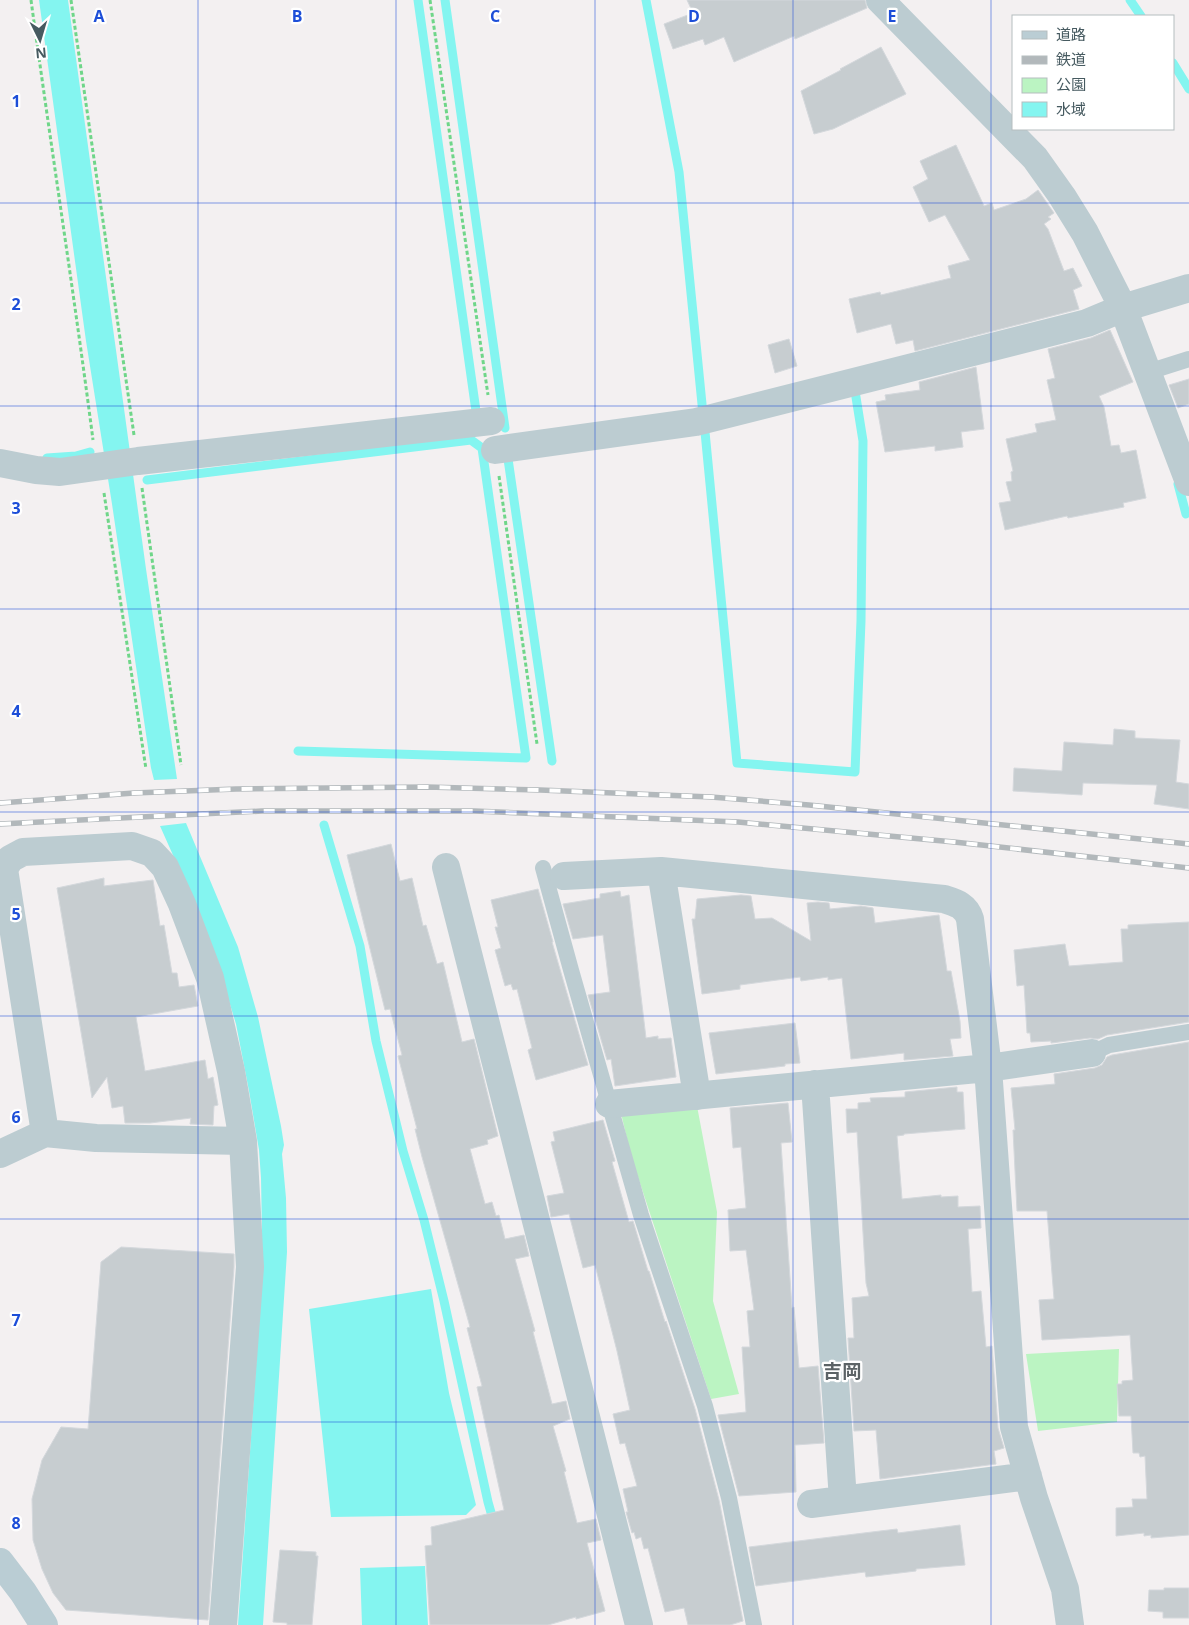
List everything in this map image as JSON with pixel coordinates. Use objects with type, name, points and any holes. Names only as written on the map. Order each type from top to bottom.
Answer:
[{"type":"main road","points":[[0,1562],[23,1592],[44,1625]]},
{"type":"street","points":[[880,0],[1035,158],[1074,214],[1123,308],[1188,476]]},
{"type":"street","points":[[495,450],[696,422],[1087,323],[1123,308],[1189,288]]},
{"type":"street","points":[[0,463],[36,470],[60,472],[138,461],[492,421]]},
{"type":"street","points":[[45,1133],[4,869],[10,859],[23,852],[132,846],[152,852],[165,867],[182,904],[210,978],[231,1070],[243,1141],[250,1267],[223,1625]]},
{"type":"street","points":[[446,867],[639,1625]]},
{"type":"street","points":[[554,872],[662,872],[944,899],[964,907],[970,920],[988,1068],[1014,1427],[1065,1589],[1070,1625]]},
{"type":"street","points":[[662,872],[697,1096]]},
{"type":"street","points":[[609,1104],[988,1068],[1092,1053]]},
{"type":"street","points":[[815,1084],[843,1500]]},
{"type":"street","points":[[0,1154],[45,1133],[96,1138],[243,1141]]},
{"type":"street","points":[[811,1504],[1028,1476]]},
{"type":"lane","points":[[1148,372],[1189,358]]},
{"type":"lane","points":[[554,872],[571,970],[641,1215],[705,1406],[729,1498],[754,1625]]},
{"type":"lane","points":[[1092,1053],[1109,1045],[1189,1032]]},
{"type":"path","points":[[31,0],[146,769]]},
{"type":"path","points":[[71,0],[181,765]]},
{"type":"path","points":[[430,0],[492,421]]},
{"type":"path","points":[[495,450],[537,744]]},
{"type":"green space","points":[[697,1106],[717,1212],[713,1301],[739,1394],[711,1399],[630,1152],[621,1113]]},
{"type":"green space","points":[[1119,1349],[1117,1422],[1038,1431],[1026,1354]]},
{"type":"water","points":[[39,0],[68,0],[146,569],[177,779],[154,780],[151,768],[86,341]]},
{"type":"water","points":[[186,823],[238,947],[258,1017],[284,1145],[282,1154],[286,1198],[287,1252],[263,1625],[238,1625],[260,1307],[262,1232],[259,1150],[236,1024],[213,949],[160,826]]},
{"type":"water","points":[[431,1289],[449,1393],[476,1505],[466,1515],[331,1517],[309,1309]]},
{"type":"water","points":[[425,1566],[428,1625],[362,1625],[360,1568]]},
{"type":"building","points":[[687,0],[865,0],[867,8],[795,39],[794,36],[734,62],[724,37],[705,45],[703,39],[673,49],[664,24],[693,13]]},
{"type":"building","points":[[881,47],[906,94],[833,129],[814,134],[801,91]]},
{"type":"building","points":[[956,145],[984,206],[992,203],[994,210],[1026,199],[1038,190],[1054,213],[1048,217],[1051,219],[1044,224],[1048,229],[1064,271],[1073,268],[1082,286],[1073,290],[1079,309],[915,351],[913,340],[896,344],[891,324],[857,333],[849,299],[880,292],[881,295],[951,278],[948,266],[970,260],[945,215],[929,222],[913,187],[928,179],[920,161]]},
{"type":"building","points":[[1110,330],[1133,382],[1099,396],[1104,407],[1111,446],[1119,445],[1121,453],[1136,450],[1146,498],[1123,503],[1124,507],[1068,518],[1067,516],[1005,530],[999,503],[1011,501],[1006,482],[1012,481],[1011,472],[1013,471],[1006,439],[1037,432],[1035,424],[1056,420],[1047,380],[1055,378],[1048,349],[1091,338]]},
{"type":"building","points":[[789,339],[797,366],[775,373],[768,345]]},
{"type":"building","points":[[976,367],[984,429],[961,432],[963,447],[935,451],[935,446],[885,452],[876,402],[886,400],[885,395],[920,390],[919,382]]},
{"type":"building","points":[[1189,379],[1189,404],[1178,408],[1169,385]]},
{"type":"building","points":[[1114,729],[1135,731],[1135,738],[1180,740],[1176,782],[1189,784],[1189,809],[1154,804],[1157,785],[1083,783],[1082,795],[1013,791],[1014,768],[1062,771],[1064,742],[1113,745]]},
{"type":"building","points":[[391,844],[400,881],[412,878],[423,926],[426,925],[437,964],[443,962],[462,1042],[474,1039],[498,1136],[487,1140],[488,1144],[470,1149],[485,1204],[492,1202],[496,1216],[499,1215],[505,1239],[524,1235],[529,1256],[515,1259],[535,1331],[533,1332],[552,1404],[566,1401],[570,1419],[553,1426],[566,1471],[564,1472],[577,1523],[596,1519],[601,1540],[587,1543],[605,1611],[576,1619],[576,1617],[548,1625],[430,1625],[425,1546],[432,1545],[431,1527],[504,1510],[477,1387],[482,1386],[467,1328],[470,1327],[422,1157],[415,1129],[417,1129],[398,1056],[402,1055],[390,1009],[385,1010],[347,855]]},
{"type":"building","points":[[104,878],[104,886],[153,880],[160,926],[164,925],[172,973],[177,973],[179,987],[194,985],[198,1006],[136,1017],[145,1071],[205,1060],[208,1079],[213,1077],[218,1105],[214,1106],[213,1125],[190,1124],[191,1118],[150,1123],[125,1123],[123,1106],[112,1108],[107,1077],[92,1098],[57,888]]},
{"type":"building","points":[[538,889],[588,1065],[536,1080],[528,1050],[532,1048],[517,989],[513,990],[511,984],[505,986],[495,950],[501,948],[495,927],[498,927],[491,900]]},
{"type":"building","points":[[620,891],[621,897],[629,895],[646,1038],[658,1036],[658,1039],[671,1038],[676,1077],[615,1086],[611,1059],[607,1060],[588,995],[610,992],[603,935],[573,939],[563,904],[600,898],[600,894]]},
{"type":"building","points":[[741,895],[751,896],[755,919],[772,918],[811,941],[807,903],[829,903],[830,909],[861,906],[873,908],[875,923],[939,915],[947,971],[951,971],[960,1021],[961,1038],[950,1039],[953,1056],[904,1060],[904,1053],[851,1059],[842,978],[828,980],[828,977],[801,981],[800,977],[740,985],[740,989],[702,994],[692,919],[695,919],[697,899]]},
{"type":"building","points":[[1189,922],[1189,1022],[1107,1035],[1098,1039],[1090,1038],[1051,1043],[1051,1041],[1031,1042],[1030,1033],[1027,1033],[1024,985],[1017,986],[1014,950],[1065,944],[1069,966],[1123,962],[1121,929],[1128,929],[1128,925]]},
{"type":"building","points":[[795,1023],[800,1063],[716,1074],[709,1033]]},
{"type":"building","points":[[1189,1042],[1189,1535],[1151,1538],[1151,1535],[1144,1536],[1144,1533],[1116,1536],[1116,1508],[1133,1507],[1132,1499],[1147,1499],[1145,1456],[1140,1457],[1139,1453],[1133,1453],[1131,1416],[1119,1416],[1117,1384],[1122,1384],[1122,1381],[1133,1380],[1130,1335],[1042,1340],[1039,1300],[1054,1299],[1047,1211],[1017,1211],[1013,1130],[1015,1130],[1011,1088],[1055,1084],[1054,1074],[1095,1068],[1102,1065],[1107,1057],[1112,1055]]},
{"type":"building","points":[[957,1087],[957,1092],[963,1092],[965,1129],[897,1136],[902,1199],[941,1195],[941,1197],[958,1196],[958,1207],[980,1206],[981,1228],[968,1229],[972,1292],[981,1291],[986,1347],[992,1346],[998,1428],[1004,1448],[994,1451],[996,1464],[880,1479],[876,1430],[854,1431],[848,1338],[854,1338],[852,1298],[869,1296],[866,1283],[857,1132],[847,1133],[846,1109],[858,1109],[858,1103],[871,1102],[870,1098],[905,1097],[905,1092]]},
{"type":"building","points":[[788,1103],[792,1142],[781,1143],[792,1308],[794,1307],[799,1368],[818,1366],[824,1443],[795,1445],[796,1492],[739,1496],[718,1415],[746,1412],[742,1347],[750,1347],[747,1311],[754,1310],[746,1250],[730,1251],[728,1210],[746,1208],[741,1147],[733,1148],[730,1108]]},
{"type":"building","points":[[603,1120],[615,1161],[612,1162],[629,1222],[633,1221],[695,1409],[719,1500],[743,1621],[730,1625],[688,1625],[684,1608],[665,1612],[648,1548],[644,1549],[641,1537],[636,1539],[634,1532],[632,1533],[626,1512],[628,1512],[623,1489],[637,1486],[625,1443],[620,1444],[613,1414],[630,1410],[595,1265],[583,1268],[569,1214],[551,1217],[547,1196],[564,1193],[551,1142],[555,1141],[553,1132]]},
{"type":"building","points":[[121,1247],[234,1254],[208,1620],[66,1610],[53,1593],[42,1569],[33,1540],[32,1499],[42,1460],[61,1427],[88,1429],[101,1262]]},
{"type":"building","points":[[960,1525],[965,1565],[916,1569],[916,1571],[866,1577],[865,1572],[756,1586],[749,1547],[897,1529],[898,1533]]},
{"type":"building","points":[[280,1550],[316,1552],[316,1556],[318,1556],[312,1625],[287,1625],[287,1623],[273,1622]]},
{"type":"building","points":[[1164,1588],[1189,1588],[1189,1618],[1163,1618],[1163,1612],[1148,1611],[1149,1590],[1164,1590]]},
{"type":"waterway","points":[[418,0],[476,411]]},
{"type":"waterway","points":[[445,0],[505,428]]},
{"type":"waterway","points":[[646,0],[679,172],[703,414]]},
{"type":"waterway","points":[[1130,0],[1140,15]]},
{"type":"waterway","points":[[1174,65],[1189,89]]},
{"type":"waterway","points":[[705,432],[737,763],[855,772],[861,621],[863,441],[855,391]]},
{"type":"waterway","points":[[147,480],[471,440],[482,448],[526,758],[298,751]]},
{"type":"waterway","points":[[47,458],[76,456],[90,452]]},
{"type":"waterway","points":[[508,459],[552,761]]},
{"type":"waterway","points":[[1178,484],[1186,514]]},
{"type":"waterway","points":[[324,825],[360,946],[376,1041],[403,1151],[424,1220],[444,1301],[494,1523]]},
{"type":"railway","points":[[0,803],[134,793],[236,789],[427,787],[540,790],[711,797],[809,805],[1189,844]]},
{"type":"railway","points":[[0,824],[262,811],[474,811],[738,822],[954,842],[1189,868]]},
{"type":"district","name":"吉岡","points":[[842,1371]]}]
